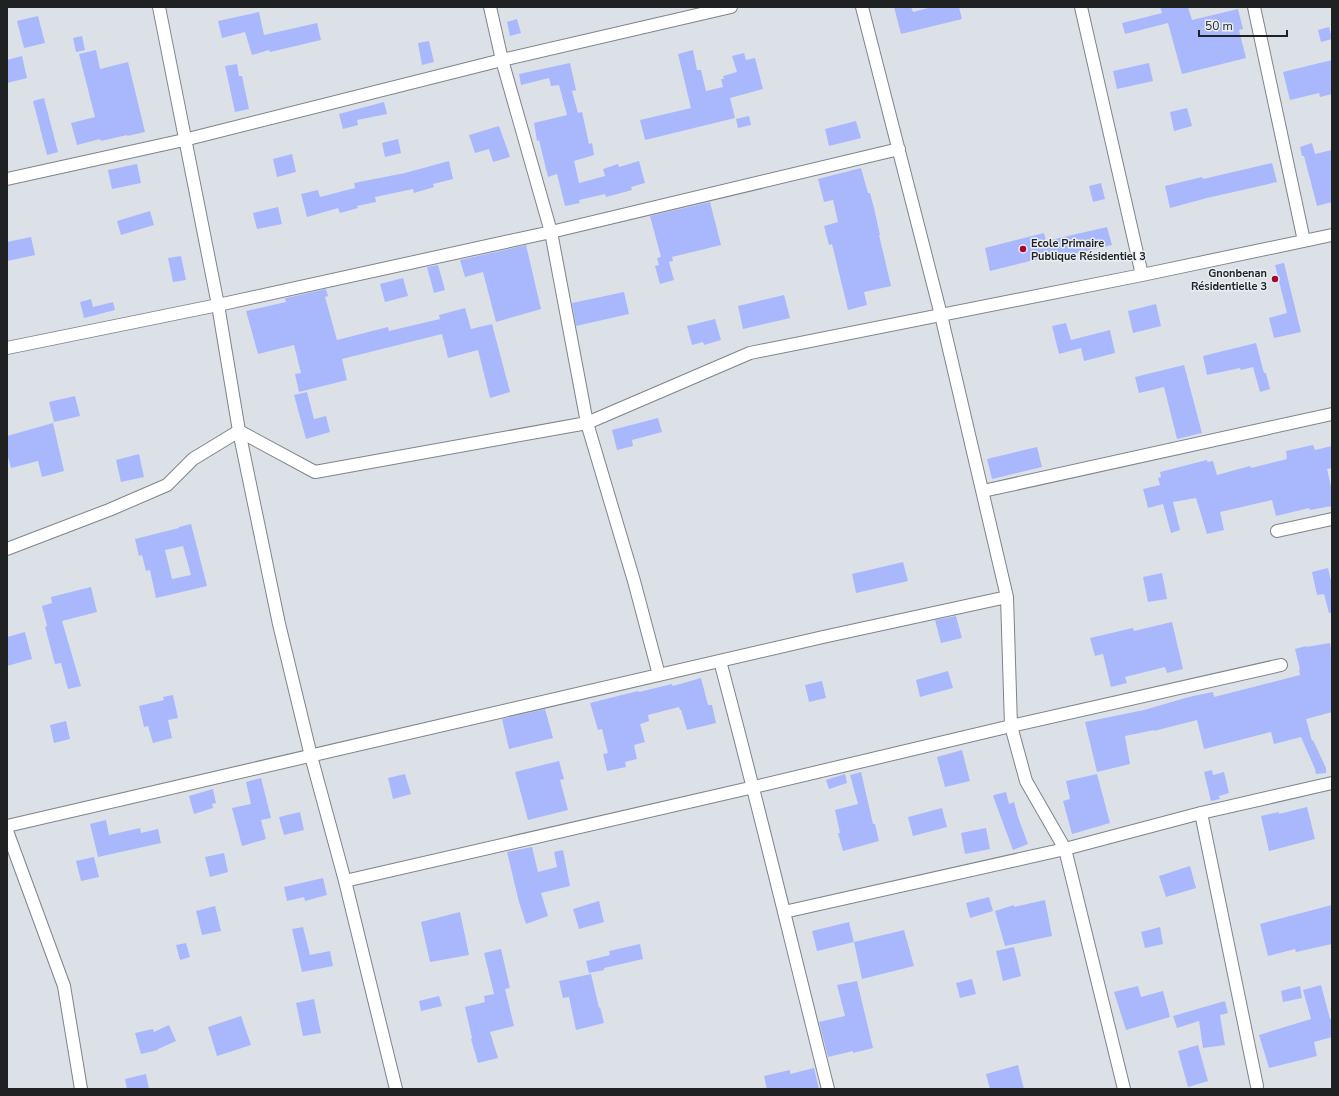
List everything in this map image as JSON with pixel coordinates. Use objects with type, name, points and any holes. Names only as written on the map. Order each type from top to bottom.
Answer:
[{"type":"street","points":[[158,7],[218,305],[239,431],[279,624],[311,756],[345,880],[396,1089]]},
{"type":"street","points":[[490,7],[502,60],[551,232],[587,423],[634,582],[658,675]]},
{"type":"street","points":[[7,179],[184,140],[502,60],[731,7]]},
{"type":"street","points":[[862,7],[941,315],[1007,597],[1011,726],[1026,781],[1065,849],[1124,1089]]},
{"type":"street","points":[[1081,7],[1142,275]]},
{"type":"street","points":[[1254,7],[1304,241]]},
{"type":"street","points":[[7,348],[218,305],[551,232],[899,149]]},
{"type":"street","points":[[239,431],[315,472],[587,423],[750,353],[1142,275],[1332,235]]},
{"type":"street","points":[[983,491],[1332,414]]},
{"type":"street","points":[[7,549],[109,510],[166,485],[193,459],[239,431]]},
{"type":"street","points":[[1277,531],[1332,519]]},
{"type":"street","points":[[7,826],[823,637],[1007,597]]},
{"type":"street","points":[[720,661],[754,787],[828,1089]]},
{"type":"street","points":[[345,880],[1281,665]]},
{"type":"street","points":[[784,912],[1065,849],[1201,813],[1332,783]]},
{"type":"street","points":[[1201,813],[1257,1086]]},
{"type":"street","points":[[7,831],[64,986],[81,1089]]},
{"type":"building","points":[[894,7],[911,7],[913,12],[932,7],[959,7],[962,19],[901,34]]},
{"type":"building","points":[[1160,7],[1188,7],[1192,20],[1238,9],[1243,29],[1239,30],[1246,58],[1182,74],[1168,23],[1125,34],[1122,23],[1162,13]]},
{"type":"building","points":[[259,12],[264,35],[317,23],[321,40],[270,52],[269,50],[252,55],[245,32],[222,38],[218,21]]},
{"type":"building","points":[[38,16],[45,43],[24,48],[17,21]]},
{"type":"building","points":[[517,19],[521,33],[510,36],[507,22]]},
{"type":"building","points":[[1329,27],[1332,39],[1321,42],[1318,30]]},
{"type":"building","points":[[82,36],[85,50],[76,52],[73,38]]},
{"type":"building","points":[[429,41],[434,62],[422,65],[418,43]]},
{"type":"building","points":[[96,50],[100,69],[128,62],[145,132],[101,141],[100,139],[77,145],[71,123],[95,117],[79,54]]},
{"type":"building","points":[[693,50],[697,70],[701,70],[706,91],[723,87],[721,79],[724,79],[723,76],[737,72],[732,56],[744,53],[746,60],[755,58],[763,89],[730,98],[735,118],[645,140],[640,120],[691,108],[678,54]]},
{"type":"building","points":[[22,56],[27,78],[7,83],[7,60]]},
{"type":"building","points":[[1332,60],[1332,94],[1320,97],[1319,93],[1290,100],[1283,72]]},
{"type":"building","points":[[570,63],[576,90],[572,91],[578,113],[582,112],[589,144],[592,143],[594,155],[574,161],[579,183],[605,176],[603,169],[618,164],[619,167],[639,161],[645,183],[631,187],[632,190],[606,197],[605,194],[579,200],[580,203],[565,206],[557,174],[548,177],[539,140],[537,141],[534,123],[567,115],[559,85],[551,86],[549,78],[521,85],[519,74]]},
{"type":"building","points":[[1149,63],[1153,81],[1117,89],[1113,71]]},
{"type":"building","points":[[237,64],[239,76],[242,76],[249,109],[235,112],[225,66]]},
{"type":"building","points":[[44,98],[58,152],[47,155],[33,101]]},
{"type":"building","points":[[384,102],[387,114],[357,120],[358,125],[343,129],[339,114]]},
{"type":"building","points":[[1187,108],[1192,126],[1174,131],[1170,112]]},
{"type":"building","points":[[749,116],[751,125],[738,128],[736,119]]},
{"type":"building","points":[[856,121],[861,138],[829,146],[825,129]]},
{"type":"building","points":[[499,126],[510,157],[493,162],[489,149],[475,153],[469,135]]},
{"type":"building","points":[[398,139],[401,153],[385,157],[382,143]]},
{"type":"building","points":[[1312,143],[1315,154],[1332,150],[1332,202],[1317,206],[1304,156],[1302,156],[1300,147]]},
{"type":"building","points":[[292,154],[296,172],[277,177],[273,159]]},
{"type":"building","points":[[449,161],[453,179],[433,184],[434,187],[414,193],[413,189],[375,197],[376,202],[357,206],[358,208],[340,213],[338,208],[307,217],[301,194],[318,190],[320,197],[355,188],[354,183],[405,173]]},
{"type":"building","points":[[1272,163],[1277,182],[1170,208],[1165,186]]},
{"type":"building","points":[[137,164],[141,183],[112,189],[108,170]]},
{"type":"building","points":[[861,168],[874,208],[891,286],[864,292],[867,305],[848,310],[832,244],[829,245],[824,226],[838,222],[833,200],[824,202],[818,179]]},
{"type":"building","points":[[1101,183],[1105,199],[1093,202],[1089,186]]},
{"type":"building","points":[[710,202],[721,245],[672,257],[673,261],[669,262],[674,280],[660,284],[655,266],[659,265],[657,258],[661,257],[650,216]]},
{"type":"building","points":[[278,207],[282,224],[257,229],[253,213]]},
{"type":"building","points":[[150,211],[154,225],[121,235],[117,221]]},
{"type":"building","points":[[1107,227],[1112,245],[1060,257],[1059,254],[990,271],[985,248],[1044,233],[1046,241]]},
{"type":"building","points":[[31,237],[35,255],[7,261],[7,242]]},
{"type":"building","points":[[526,245],[541,309],[496,322],[483,272],[465,277],[460,260]]},
{"type":"building","points":[[181,256],[186,280],[173,282],[168,258]]},
{"type":"building","points":[[1284,263],[1301,332],[1274,338],[1269,318],[1287,313],[1275,265]]},
{"type":"building","points":[[438,265],[445,290],[434,293],[427,267]]},
{"type":"building","points":[[403,278],[408,296],[385,302],[380,284]]},
{"type":"building","points":[[326,289],[328,296],[325,297],[337,340],[388,327],[389,331],[440,319],[439,315],[465,308],[471,329],[492,324],[510,392],[490,398],[478,350],[448,358],[442,334],[342,359],[347,380],[299,392],[295,374],[301,373],[294,345],[258,354],[246,311],[286,302],[285,298]]},
{"type":"building","points":[[624,292],[629,314],[576,326],[572,303]]},
{"type":"building","points":[[784,295],[790,318],[743,329],[738,306]]},
{"type":"building","points":[[91,299],[93,307],[113,302],[115,310],[84,318],[80,302]]},
{"type":"building","points":[[1156,304],[1161,326],[1133,333],[1128,311]]},
{"type":"building","points":[[715,319],[721,340],[704,345],[703,342],[692,345],[687,326]]},
{"type":"building","points":[[1066,323],[1071,340],[1110,330],[1115,353],[1084,361],[1081,348],[1059,354],[1052,326]]},
{"type":"building","points":[[1256,343],[1270,389],[1260,392],[1253,367],[1241,370],[1240,368],[1207,375],[1203,356]]},
{"type":"building","points":[[1184,365],[1202,433],[1177,439],[1164,387],[1139,393],[1135,377]]},
{"type":"building","points":[[307,392],[314,419],[326,416],[330,432],[306,439],[294,395]]},
{"type":"building","points":[[75,396],[80,416],[54,422],[49,402]]},
{"type":"building","points":[[658,418],[662,432],[632,440],[633,446],[617,450],[612,430]]},
{"type":"building","points":[[53,423],[64,471],[42,477],[38,461],[11,468],[7,453],[7,436]]},
{"type":"building","points":[[1313,445],[1315,450],[1332,446],[1332,468],[1327,469],[1332,491],[1332,506],[1310,510],[1309,508],[1276,516],[1272,500],[1220,512],[1224,530],[1207,534],[1196,498],[1173,502],[1180,530],[1171,533],[1163,504],[1148,508],[1143,489],[1160,485],[1158,478],[1161,477],[1160,472],[1207,460],[1207,462],[1213,461],[1217,475],[1250,466],[1251,468],[1287,459],[1286,451]]},
{"type":"building","points":[[1037,447],[1042,467],[992,479],[987,459]]},
{"type":"building","points":[[139,454],[144,477],[121,482],[116,460]]},
{"type":"building","points":[[191,524],[207,586],[156,598],[150,570],[146,571],[142,555],[139,556],[135,539]],"holes":[[[183,546],[191,575],[172,579],[165,550]]]},
{"type":"building","points":[[903,562],[908,581],[856,593],[852,574]]},
{"type":"building","points":[[1328,568],[1332,585],[1332,612],[1329,613],[1324,594],[1317,595],[1312,572]]},
{"type":"building","points":[[1162,573],[1167,599],[1148,602],[1143,577]]},
{"type":"building","points":[[91,587],[97,612],[62,621],[81,686],[68,689],[61,663],[55,664],[45,627],[47,626],[42,606],[52,603],[51,597]]},
{"type":"building","points":[[956,616],[962,638],[941,643],[935,620]]},
{"type":"building","points":[[1172,622],[1183,669],[1167,673],[1165,667],[1125,677],[1127,683],[1111,687],[1103,654],[1095,656],[1090,638],[1133,628],[1134,631]]},
{"type":"building","points":[[25,632],[32,659],[7,666],[7,637]]},
{"type":"building","points":[[1330,643],[1332,656],[1332,712],[1306,719],[1312,741],[1313,740],[1326,768],[1326,773],[1316,774],[1301,737],[1274,744],[1271,732],[1204,749],[1197,720],[1154,731],[1125,736],[1130,764],[1097,772],[1085,722],[1144,710],[1189,697],[1213,692],[1214,697],[1300,675],[1295,649]]},
{"type":"building","points":[[948,671],[953,688],[920,697],[916,680]]},
{"type":"building","points":[[701,678],[708,705],[712,705],[716,723],[687,730],[679,707],[648,715],[649,721],[640,724],[645,742],[634,745],[637,759],[625,762],[626,767],[607,771],[603,754],[608,753],[602,729],[598,730],[590,703],[672,684],[673,686]]},
{"type":"building","points":[[822,681],[826,698],[809,702],[805,685]]},
{"type":"building","points":[[173,695],[178,718],[168,720],[172,738],[153,743],[148,726],[144,727],[139,706],[164,700],[163,697]]},
{"type":"building","points":[[545,709],[553,738],[509,749],[502,719]]},
{"type":"building","points":[[66,721],[70,739],[54,743],[50,725]]},
{"type":"building","points":[[962,750],[970,781],[945,787],[937,757]]},
{"type":"building","points":[[559,761],[564,779],[560,780],[568,810],[528,820],[515,772]]},
{"type":"building","points":[[1212,770],[1213,775],[1224,772],[1229,793],[1219,796],[1220,799],[1211,801],[1204,772]]},
{"type":"building","points":[[861,772],[873,824],[875,824],[879,841],[843,851],[838,833],[840,833],[835,810],[858,804],[850,775]]},
{"type":"building","points":[[405,774],[411,794],[393,799],[388,778]]},
{"type":"building","points":[[845,774],[847,783],[829,789],[826,780]]},
{"type":"building","points":[[1097,774],[1110,823],[1072,834],[1063,801],[1070,799],[1066,781]]},
{"type":"building","points":[[261,778],[271,818],[261,820],[266,839],[242,846],[232,808],[251,804],[246,782]]},
{"type":"building","points":[[213,789],[216,803],[212,804],[213,808],[194,814],[189,796]]},
{"type":"building","points":[[1006,792],[1009,804],[1014,802],[1028,844],[1013,850],[993,796]]},
{"type":"building","points":[[1307,807],[1315,839],[1269,851],[1261,816],[1279,812],[1279,814]]},
{"type":"building","points":[[942,808],[947,827],[913,836],[908,817]]},
{"type":"building","points":[[300,812],[304,830],[284,835],[279,817]]},
{"type":"building","points":[[106,820],[109,835],[140,828],[141,833],[158,829],[161,843],[98,857],[90,824]]},
{"type":"building","points":[[986,828],[990,849],[965,854],[961,833]]},
{"type":"building","points":[[532,847],[538,872],[557,867],[554,852],[563,850],[570,886],[541,893],[548,916],[526,924],[507,852]]},
{"type":"building","points":[[224,853],[228,872],[210,877],[205,857]]},
{"type":"building","points":[[94,857],[99,877],[81,881],[76,861]]},
{"type":"building","points":[[1190,866],[1196,888],[1166,897],[1159,876]]},
{"type":"building","points":[[323,878],[327,895],[305,901],[304,897],[287,901],[284,887]]},
{"type":"building","points":[[989,897],[993,911],[970,918],[966,903]]},
{"type":"building","points":[[1045,900],[1052,936],[1005,946],[995,911],[1014,905],[1014,907]]},
{"type":"building","points":[[599,901],[604,922],[579,929],[573,909]]},
{"type":"building","points":[[1332,905],[1332,944],[1296,952],[1295,949],[1268,956],[1260,924]]},
{"type":"building","points":[[215,906],[221,931],[202,935],[196,911]]},
{"type":"building","points":[[460,912],[469,955],[430,962],[421,922]]},
{"type":"building","points":[[849,922],[854,942],[817,951],[812,931]]},
{"type":"building","points":[[303,927],[310,955],[330,951],[333,966],[302,972],[292,929]]},
{"type":"building","points":[[1160,927],[1163,944],[1145,948],[1141,932]]},
{"type":"building","points":[[904,930],[914,966],[862,979],[854,942]]},
{"type":"building","points":[[186,943],[190,957],[180,960],[176,945]]},
{"type":"building","points":[[640,944],[643,959],[589,973],[586,961],[610,955],[609,951]]},
{"type":"building","points":[[1014,947],[1021,976],[1003,981],[996,951]]},
{"type":"building","points":[[501,949],[510,988],[505,989],[514,1026],[490,1032],[498,1058],[478,1063],[471,1039],[465,1007],[485,1002],[484,996],[494,994],[484,953]]},
{"type":"building","points":[[591,974],[604,1023],[576,1030],[569,997],[563,998],[559,981]]},
{"type":"building","points":[[972,979],[976,994],[960,998],[956,983]]},
{"type":"building","points":[[857,981],[873,1048],[828,1057],[819,1022],[845,1016],[837,985]]},
{"type":"building","points":[[1321,985],[1330,1019],[1332,1019],[1332,1037],[1314,1042],[1317,1056],[1269,1068],[1259,1035],[1311,1019],[1303,990]]},
{"type":"building","points":[[1138,986],[1141,997],[1163,991],[1170,1017],[1126,1030],[1114,992]]},
{"type":"building","points":[[1300,986],[1302,998],[1283,1002],[1281,991]]},
{"type":"building","points":[[439,996],[442,1006],[421,1011],[419,1001]]},
{"type":"building","points":[[314,999],[321,1033],[303,1036],[296,1003]]},
{"type":"building","points":[[1225,1001],[1228,1013],[1220,1015],[1225,1045],[1203,1048],[1199,1021],[1177,1028],[1173,1016]]},
{"type":"building","points":[[241,1016],[251,1045],[217,1056],[208,1027]]},
{"type":"building","points":[[169,1025],[176,1041],[158,1050],[141,1054],[135,1033],[153,1029],[154,1032]]},
{"type":"building","points":[[1198,1045],[1208,1081],[1188,1087],[1178,1051]]},
{"type":"building","points":[[1018,1065],[1024,1089],[990,1089],[986,1074]]},
{"type":"building","points":[[814,1068],[819,1089],[767,1089],[764,1076],[790,1070],[790,1074]]},
{"type":"building","points":[[146,1074],[149,1089],[127,1089],[125,1079]]},
{"type":"place","name":"Ecole Primaire Publique Résidentiel 3","points":[[1023,249]]},
{"type":"place","name":"Gnonbenan Résidentielle 3","points":[[1275,279]]}]
